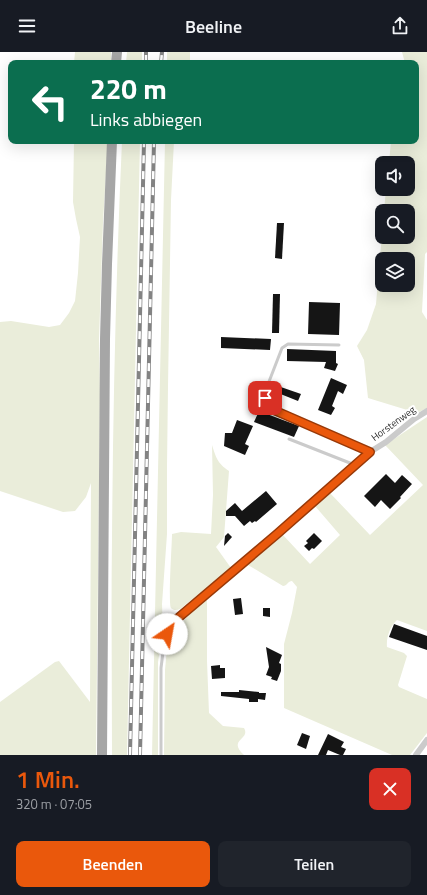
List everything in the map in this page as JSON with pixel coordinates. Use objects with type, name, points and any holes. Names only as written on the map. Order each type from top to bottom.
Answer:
[{"type":"main road","points":[[102,755],[106,264],[112,144]]},
{"type":"street","name":"Horstenweg","points":[[171,624],[277,534],[370,452],[386,442],[414,419],[427,411]]},
{"type":"street","points":[[416,755],[427,740]]},
{"type":"lane","points":[[339,345],[288,344],[282,348],[265,392],[266,403],[269,408],[370,452]]},
{"type":"lane","points":[[288,439],[355,465]]},
{"type":"lane","points":[[161,755],[161,668],[164,644],[171,624]]},
{"type":"green space","points":[[75,52],[111,52],[111,60],[74,60]]},
{"type":"green space","points":[[127,52],[142,52],[142,60],[126,60]]},
{"type":"green space","points":[[167,52],[190,52],[190,60],[167,60]]},
{"type":"green space","points":[[402,52],[427,52],[427,252],[425,254],[422,312],[427,320],[427,408],[417,413],[368,398],[364,360],[357,346],[367,330],[376,304],[377,292],[415,292],[415,252],[380,252],[381,244],[415,244],[415,204],[385,204],[385,196],[415,196],[415,156],[390,156],[391,144],[419,144],[419,60],[404,60]]},
{"type":"green space","points":[[74,144],[108,144],[103,222],[99,340],[100,394],[96,755],[0,755],[0,702],[55,662],[59,661],[90,702],[91,483],[86,497],[75,511],[63,512],[0,491],[0,322],[11,321],[49,327],[60,325],[69,313],[75,301],[80,237],[73,202]]},
{"type":"green space","points":[[122,144],[140,144],[127,755],[112,755],[113,439],[116,290]]},
{"type":"green space","points":[[165,144],[174,144],[171,200],[167,534],[162,604],[163,631],[158,662],[158,755],[152,755]]},
{"type":"green space","points":[[427,417],[427,631],[397,620],[390,629],[387,647],[404,653],[407,656],[398,685],[399,687],[427,699],[427,733],[410,755],[392,755],[284,708],[284,644],[297,587],[292,581],[283,586],[248,565],[283,535],[310,564],[340,535],[315,506],[330,493],[370,535],[423,485],[385,445]]},
{"type":"green space","points":[[212,445],[219,462],[229,471],[224,537],[216,547],[231,568],[180,609],[174,610],[171,608],[170,604],[172,534],[181,532],[211,534],[213,495]]},
{"type":"green space","points":[[207,596],[209,713],[223,726],[244,728],[245,735],[238,743],[238,746],[239,750],[244,755],[164,755],[165,670],[167,648],[178,627]]},
{"type":"building","points":[[277,223],[284,223],[282,259],[275,258]]},
{"type":"building","points":[[273,294],[280,294],[279,333],[272,333]]},
{"type":"building","points":[[309,302],[340,303],[339,335],[308,334]]},
{"type":"building","points":[[221,337],[271,339],[270,350],[221,348]]},
{"type":"building","points":[[287,349],[336,351],[336,363],[338,364],[335,371],[324,368],[326,362],[287,361]]},
{"type":"building","points":[[331,378],[347,385],[343,394],[338,391],[332,406],[335,408],[331,415],[318,410]]},
{"type":"building","points":[[254,384],[261,387],[258,394],[251,391]]},
{"type":"building","points":[[275,385],[301,394],[298,401],[273,391]]},
{"type":"building","points":[[259,411],[299,426],[294,437],[254,422]]},
{"type":"building","points":[[237,420],[253,426],[245,444],[249,446],[245,455],[224,446],[225,433],[232,433]]},
{"type":"building","points":[[386,474],[395,483],[402,475],[412,484],[390,509],[381,500],[375,507],[364,496]]},
{"type":"building","points":[[266,491],[277,504],[256,522],[255,521],[252,523],[250,521],[244,526],[235,516],[226,516],[226,511],[235,503],[242,511]]},
{"type":"building","points":[[228,533],[232,537],[224,546],[225,536]]},
{"type":"building","points":[[314,533],[322,541],[314,549],[312,548],[309,551],[304,546],[308,543],[306,541]]},
{"type":"building","points":[[241,598],[243,614],[235,615],[233,599]]},
{"type":"building","points":[[263,608],[270,608],[270,617],[263,616]]},
{"type":"building","points":[[394,624],[427,636],[427,650],[389,637]]},
{"type":"building","points":[[266,647],[282,655],[279,663],[281,664],[281,671],[277,681],[266,675],[269,667]]},
{"type":"building","points":[[220,665],[220,668],[225,668],[225,678],[212,679],[211,666]]},
{"type":"building","points":[[239,690],[266,693],[265,700],[258,699],[258,702],[249,702],[249,699],[221,696],[221,692],[239,692]]},
{"type":"building","points":[[302,733],[310,736],[306,749],[297,745]]},
{"type":"building","points":[[328,734],[344,742],[341,747],[346,749],[343,755],[328,750],[326,755],[318,755]]},
{"type":"railway","points":[[146,52],[146,60]]},
{"type":"railway","points":[[161,60],[162,52]]},
{"type":"railway","points":[[130,755],[144,144]]},
{"type":"railway","points":[[140,755],[154,144]]},
{"type":"route","points":[[167,634],[171,624],[277,534],[370,452],[269,408],[265,398]]}]
